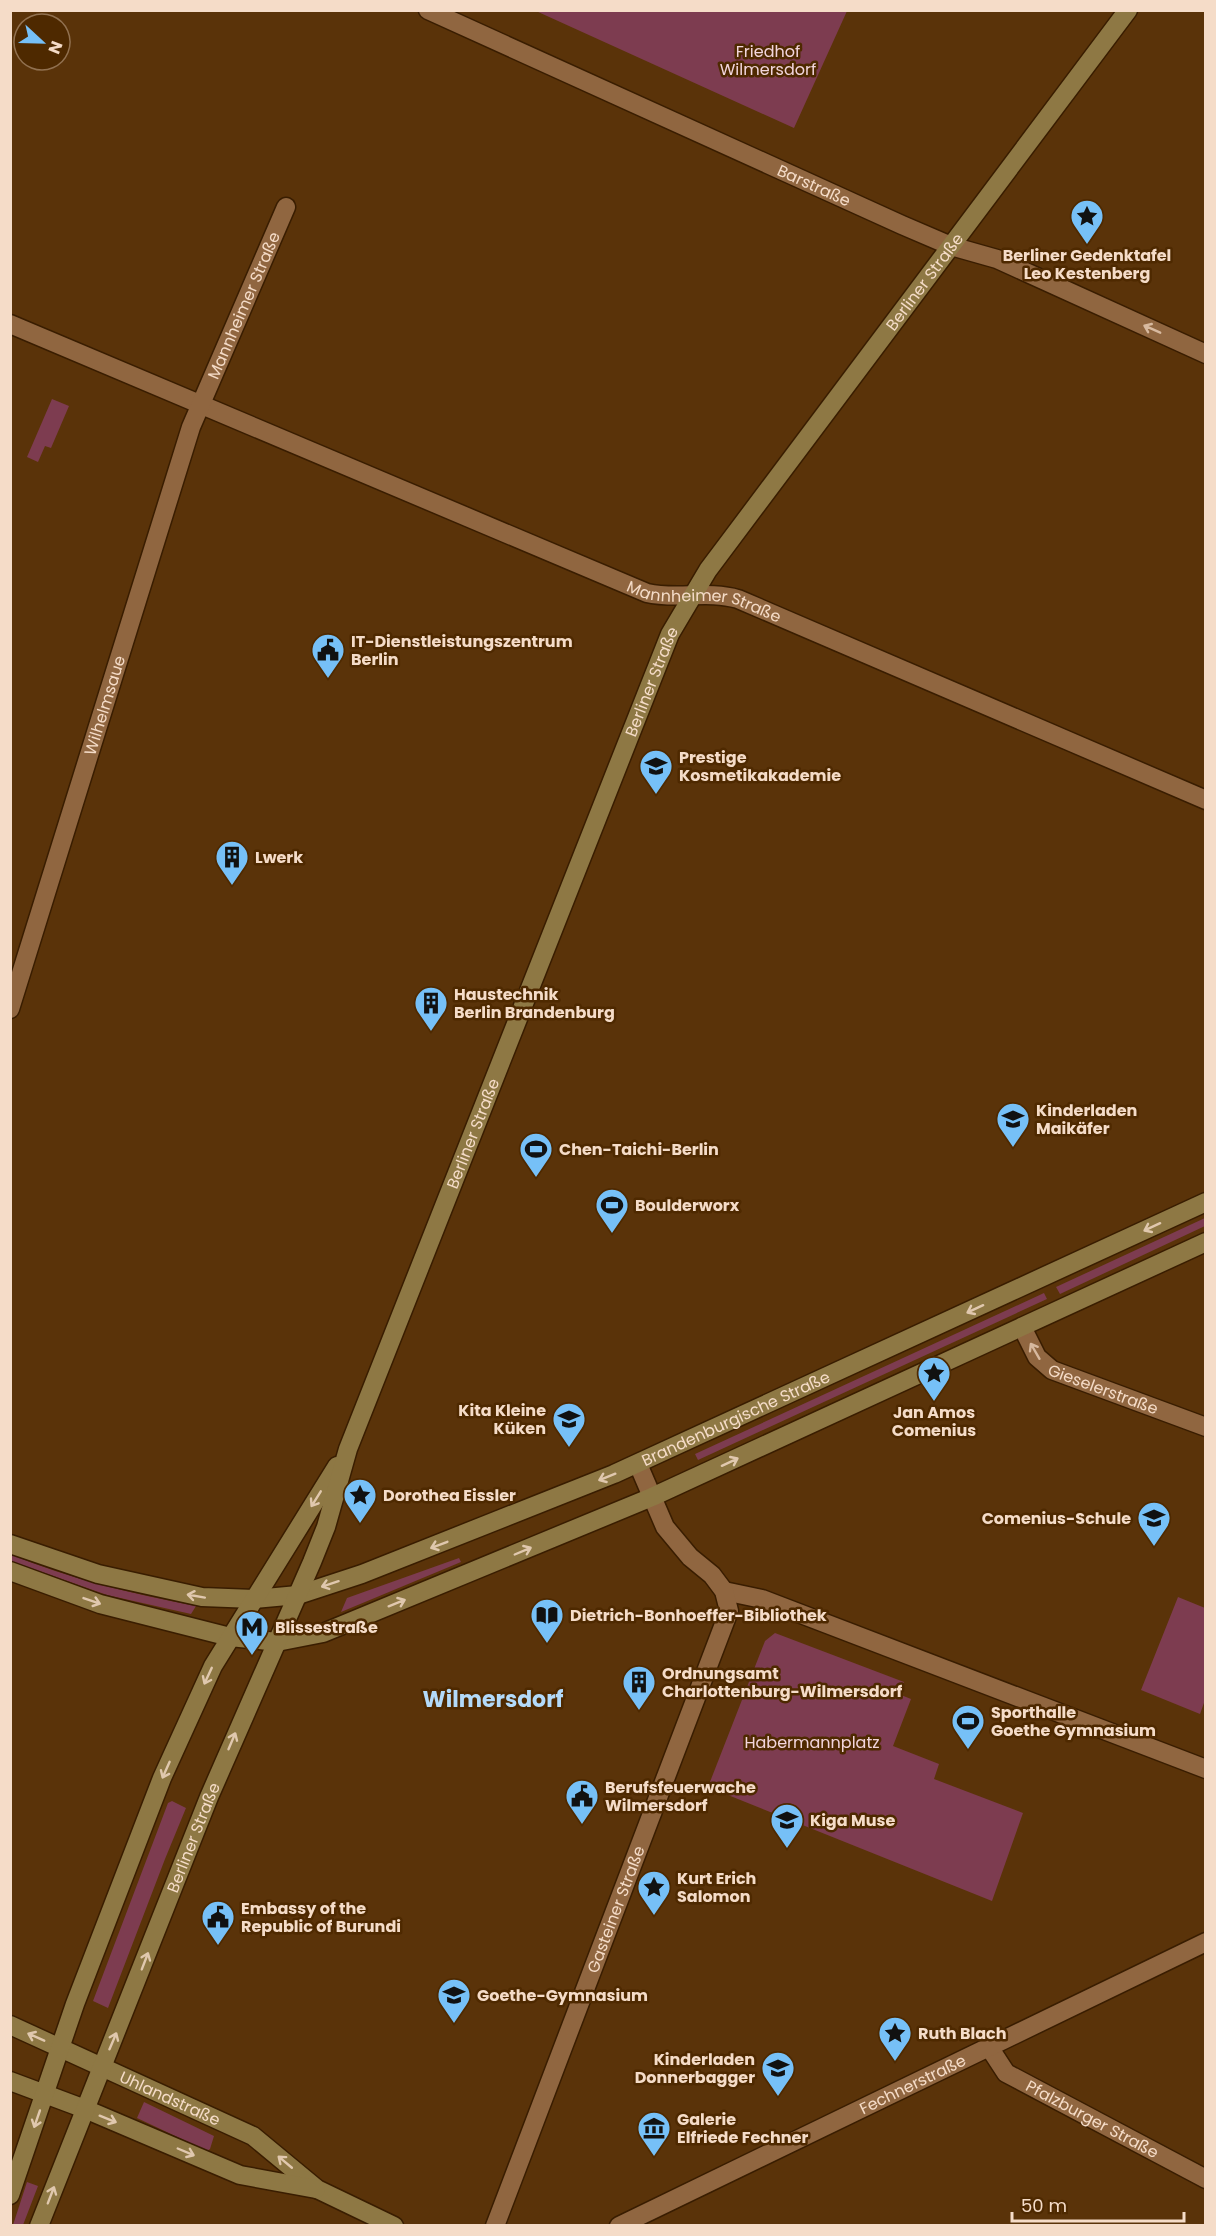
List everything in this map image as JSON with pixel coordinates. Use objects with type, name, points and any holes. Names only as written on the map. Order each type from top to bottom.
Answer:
[{"type":"main road","name":"Berliner Straße","points":[[39,2226],[213,1787],[326,1527],[348,1449],[663,649],[692,595],[1128,10]]},
{"type":"main road","name":"Brandenburgische Straße","points":[[254,1599],[298,1595],[362,1574],[493,1524],[638,1464],[1206,1202]]},
{"type":"main road","points":[[10,1570],[100,1604],[230,1637],[277,1642],[306,1638],[335,1629],[652,1497],[1206,1242]]},
{"type":"main road","name":"Berliner Straße","points":[[10,2195],[60,2048],[154,1798],[209,1675],[230,1637],[348,1449]]},
{"type":"main road","points":[[10,1544],[69,1565],[150,1587],[202,1597],[254,1599]]},
{"type":"main road","name":"Uhlandstraße","points":[[10,2025],[253,2136],[316,2189],[394,2226]]},
{"type":"main road","name":"Uhlandstraße","points":[[10,2081],[85,2109],[240,2175],[316,2189]]},
{"type":"street","name":"Barstraße","points":[[428,10],[951,246],[997,259],[1206,354]]},
{"type":"street","name":"Mannheimer Straße","points":[[201,404],[286,207]]},
{"type":"street","name":"Mannheimer Straße","points":[[10,324],[647,592],[658,595],[738,598],[1206,800]]},
{"type":"street","name":"Wilhelmsaue","points":[[10,1009],[188,438],[201,404]]},
{"type":"street","name":"Gieselerstraße","points":[[1022,1327],[1037,1356],[1052,1370],[1206,1427]]},
{"type":"street","points":[[638,1464],[665,1527],[690,1557],[712,1575],[724,1591],[762,1599],[1206,1769]]},
{"type":"street","name":"Gasteiner Straße","points":[[495,2226],[729,1611],[724,1591]]},
{"type":"street","name":"Fechnerstraße","points":[[620,2226],[1206,1942]]},
{"type":"street","name":"Pfalzburger Straße","points":[[989,2047],[1005,2073],[1206,2179]]},
{"type":"green space","name":"Friedhof Wilmersdorf","points":[[536,11],[847,11],[794,128]]},
{"type":"green space","points":[[52,399],[69,406],[51,448],[45,446],[38,462],[27,457]]},
{"type":"green space","points":[[1205,1218],[1205,1226],[1060,1294],[1056,1287]]},
{"type":"green space","points":[[1044,1293],[1047,1299],[698,1460],[695,1454]]},
{"type":"green space","points":[[10,1554],[101,1585],[196,1606],[191,1614],[107,1595],[11,1561]]},
{"type":"green space","points":[[459,1558],[461,1562],[341,1612],[347,1598]]},
{"type":"green space","points":[[1178,1597],[1205,1608],[1205,1700],[1200,1714],[1141,1690]]},
{"type":"green space","name":"Habermannplatz","points":[[775,1633],[904,1682],[901,1695],[911,1699],[893,1746],[939,1764],[934,1779],[1023,1813],[992,1901],[708,1787],[765,1641]]},
{"type":"green space","points":[[172,1801],[186,1808],[108,2008],[93,2001],[168,1803]]},
{"type":"green space","points":[[144,2102],[214,2136],[210,2149],[207,2151],[137,2118]]},
{"type":"green space","points":[[27,2182],[38,2186],[23,2225],[13,2225]]},
{"type":"place","name":"Berliner Gedenktafel Leo Kestenberg","points":[[1087,245]]},
{"type":"place","name":"IT-Dienstleistungszentrum Berlin","points":[[328,679]]},
{"type":"place","name":"Prestige Kosmetikakademie","points":[[656,795]]},
{"type":"place","name":"Lwerk","points":[[232,886]]},
{"type":"place","name":"Haustechnik Berlin Brandenburg","points":[[431,1032]]},
{"type":"place","name":"Kinderladen Maikäfer","points":[[1013,1148]]},
{"type":"place","name":"Chen-Taichi-Berlin","points":[[536,1178]]},
{"type":"place","name":"Boulderworx","points":[[612,1234]]},
{"type":"place","name":"Jan Amos Comenius","points":[[934,1402]]},
{"type":"place","name":"Kita Kleine Küken","points":[[569,1448]]},
{"type":"place","name":"Dorothea Eissler","points":[[360,1524]]},
{"type":"place","name":"Comenius-Schule","points":[[1154,1547]]},
{"type":"place","name":"Dietrich-Bonhoeffer-Bibliothek","points":[[547,1644]]},
{"type":"place","name":"Blissestraße","points":[[252,1656]]},
{"type":"place","name":"Ordnungsamt Charlottenburg-Wilmersdorf","points":[[639,1711]]},
{"type":"place","name":"Sporthalle Goethe Gymnasium","points":[[968,1750]]},
{"type":"place","name":"Berufsfeuerwache Wilmersdorf","points":[[582,1825]]},
{"type":"place","name":"Kiga Muse","points":[[787,1849]]},
{"type":"place","name":"Kurt Erich Salomon","points":[[654,1916]]},
{"type":"place","name":"Embassy of the Republic of Burundi","points":[[218,1946]]},
{"type":"place","name":"Goethe-Gymnasium","points":[[454,2024]]},
{"type":"place","name":"Ruth Blach","points":[[895,2062]]},
{"type":"place","name":"Kinderladen Donnerbagger","points":[[778,2097]]},
{"type":"place","name":"Galerie Elfriede Fechner","points":[[654,2157]]},
{"type":"district","name":"Wilmersdorf","points":[[493,1699]]}]
